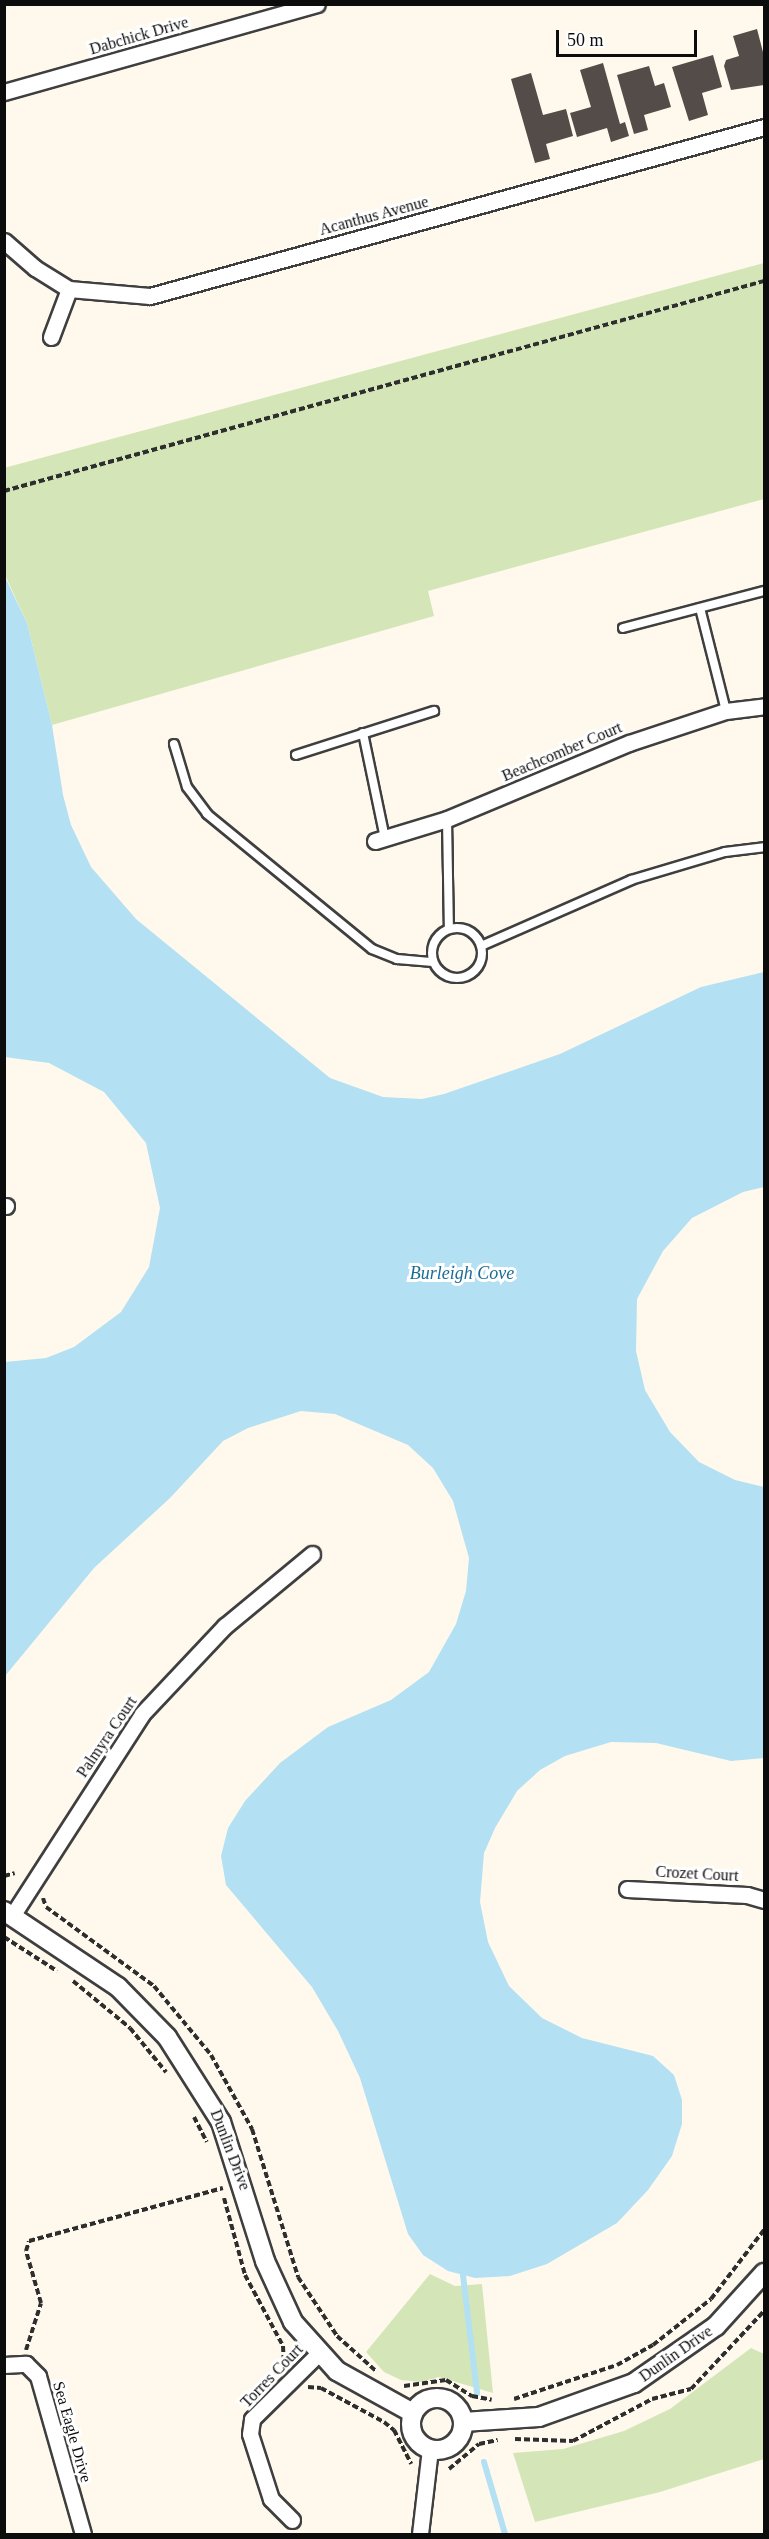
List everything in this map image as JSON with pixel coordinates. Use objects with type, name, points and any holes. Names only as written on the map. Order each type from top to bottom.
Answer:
[{"type":"street","name":"Dabchick Drive","points":[[4,92],[317,4]]},
{"type":"street","name":"Acanthus Avenue","points":[[4,241],[34,268],[69,289],[150,296],[765,127]]},
{"type":"street","points":[[51,337],[69,289]]},
{"type":"street","name":"Beachcomber Court","points":[[380,839],[447,819],[629,743],[726,711],[765,706]]},
{"type":"street","name":"Palmyra Court","points":[[8,1913],[142,1714],[225,1626],[312,1554]]},
{"type":"street","name":"Crozet Court","points":[[627,1889],[747,1895],[765,1900]]},
{"type":"street","name":"Dunlin Drive","points":[[8,1913],[118,1988],[167,2037],[205,2091],[244,2182],[277,2293],[319,2353],[357,2385],[413,2413]]},
{"type":"street","name":"Dunlin Drive","points":[[463,2422],[539,2417],[634,2383],[716,2326],[765,2273]]},
{"type":"street","name":"Torres Court","points":[[292,2520],[271,2499],[250,2434],[252,2419],[319,2353]]},
{"type":"street","points":[[4,2365],[26,2364]]},
{"type":"street","name":"Sea Eagle Drive","points":[[26,2364],[38,2376],[83,2535]]},
{"type":"street","points":[[442,2398],[456,2407],[463,2422],[457,2440],[440,2450],[430,2449],[416,2439],[413,2413],[425,2401],[442,2398]]},
{"type":"street","points":[[420,2535],[430,2449]]},
{"type":"lane","points":[[623,628],[765,591]]},
{"type":"lane","points":[[700,608],[726,711]]},
{"type":"lane","points":[[296,755],[434,711]]},
{"type":"lane","points":[[363,733],[380,839]]},
{"type":"lane","points":[[174,744],[187,787],[207,814],[372,949],[397,959],[433,962]]},
{"type":"lane","points":[[447,819],[449,929],[432,946],[433,962],[444,975],[461,978],[481,963],[481,946],[472,933],[449,929]]},
{"type":"lane","points":[[481,946],[631,880],[724,852],[765,847]]},
{"type":"path","points":[[4,491],[765,281]]},
{"type":"path","points":[[4,1876],[15,1873]]},
{"type":"path","points":[[43,1891],[46,1906],[154,1986],[211,2055],[252,2129],[306,2292],[337,2336],[384,2379]]},
{"type":"path","points":[[4,1937],[91,1994],[130,2028],[169,2076]]},
{"type":"path","points":[[190,2109],[211,2151]]},
{"type":"path","points":[[26,2364],[25,2342],[41,2303],[26,2251],[29,2241],[244,2182]]},
{"type":"path","points":[[221,2187],[248,2281],[284,2346],[283,2372]]},
{"type":"path","points":[[507,2402],[617,2365],[652,2344],[711,2299],[765,2230]]},
{"type":"path","points":[[396,2384],[416,2387],[446,2380],[472,2396],[500,2401]]},
{"type":"path","points":[[299,2388],[321,2388],[384,2421],[414,2466]]},
{"type":"green space","points":[[764,263],[764,499],[428,591],[434,616],[52,725],[27,623],[5,575],[4,468]]},
{"type":"green space","points":[[430,2274],[455,2286],[482,2284],[493,2393],[439,2377],[421,2382],[401,2380],[384,2372],[366,2352]]},
{"type":"green space","points":[[751,2348],[764,2354],[764,2459],[660,2492],[535,2522],[513,2453],[563,2449],[624,2431],[670,2409]]},
{"type":"water","name":"Burleigh Cove","points":[[4,575],[27,623],[52,725],[63,795],[71,825],[91,867],[136,919],[330,1078],[383,1097],[422,1099],[444,1094],[560,1054],[701,987],[764,972],[764,1187],[743,1192],[692,1218],[663,1251],[637,1299],[636,1351],[645,1390],[670,1432],[699,1462],[735,1480],[764,1487],[764,1758],[731,1761],[656,1743],[611,1742],[565,1756],[540,1770],[517,1791],[495,1828],[484,1853],[480,1902],[488,1942],[509,1986],[542,2018],[582,2038],[653,2056],[674,2075],[682,2100],[682,2124],[672,2156],[648,2190],[617,2223],[547,2264],[510,2276],[475,2278],[448,2271],[423,2255],[408,2234],[360,2078],[338,2031],[312,1987],[226,1885],[221,1856],[228,1828],[245,1801],[280,1763],[328,1727],[391,1700],[429,1672],[456,1624],[466,1591],[469,1558],[453,1501],[433,1468],[408,1445],[335,1414],[301,1411],[248,1428],[223,1441],[170,1498],[94,1568],[5,1676],[5,1362],[46,1358],[74,1347],[121,1312],[149,1267],[160,1208],[146,1143],[104,1092],[49,1063],[5,1057]]},
{"type":"building","points":[[757,29],[764,56],[764,85],[731,90],[724,66],[726,60],[739,56],[733,36]]},
{"type":"building","points":[[713,55],[722,87],[702,93],[708,115],[689,121],[672,67]]},
{"type":"building","points":[[603,63],[620,124],[625,122],[629,136],[611,142],[607,128],[577,137],[570,113],[591,107],[580,70]]},
{"type":"building","points":[[649,66],[655,86],[664,83],[671,107],[644,115],[648,130],[634,134],[617,75]]},
{"type":"building","points":[[531,73],[543,115],[566,109],[573,136],[546,144],[550,159],[535,163],[511,79]]},
{"type":"waterway","points":[[463,2275],[477,2393]]},
{"type":"waterway","points":[[484,2462],[505,2534]]}]
